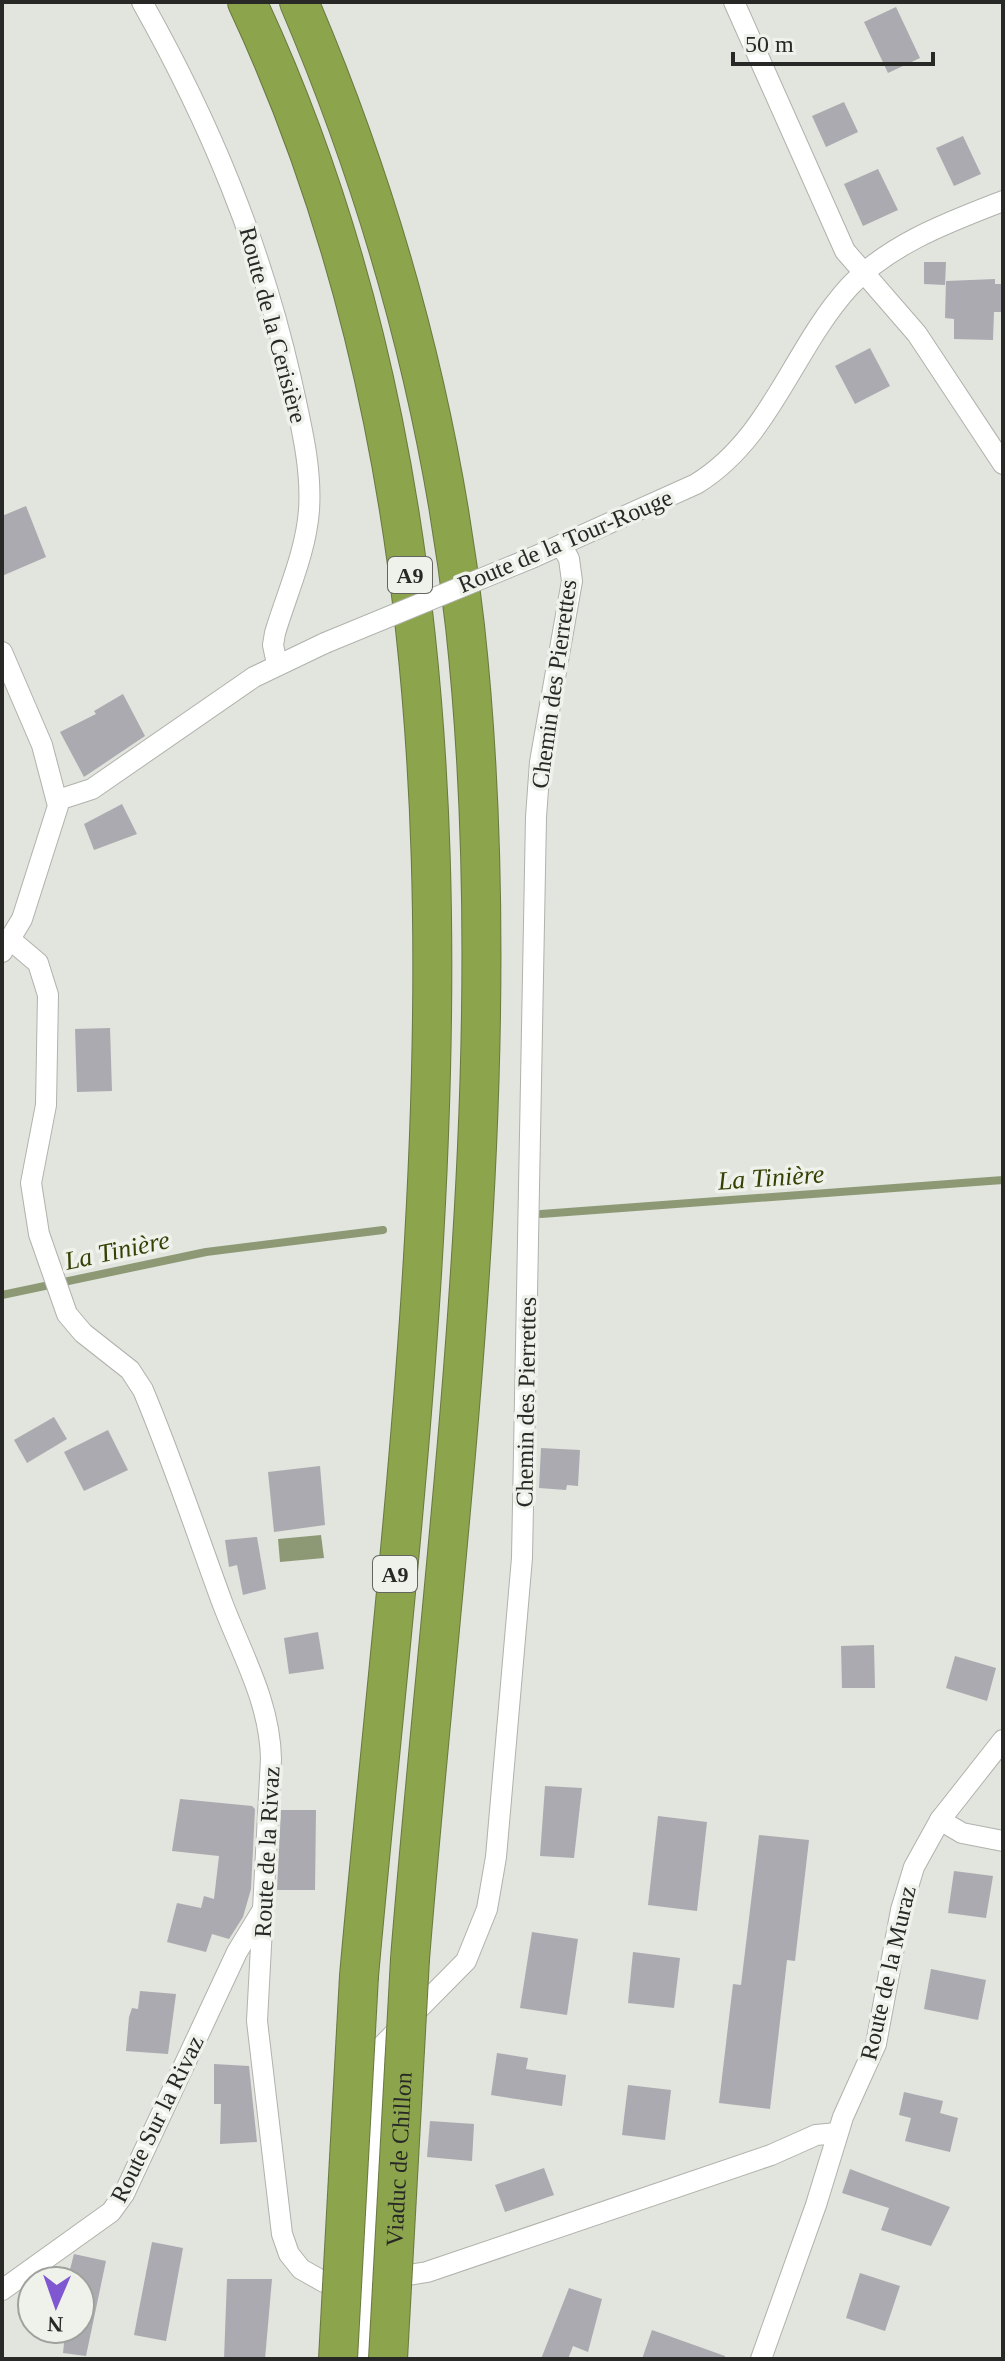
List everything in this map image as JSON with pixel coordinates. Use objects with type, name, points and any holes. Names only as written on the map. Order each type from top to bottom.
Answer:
[{"type":"highway","name":"A9","points":[[247,2],[321,189],[396,478],[409,566],[432,832],[430,1066],[421,1244],[359,1976],[338,2359]]},
{"type":"highway","name":"Viaduc de Chillon","points":[[299,2],[365,171],[401,288],[430,406],[465,628],[479,830],[475,1173],[455,1450],[410,1959],[388,2359]]},
{"type":"street","name":"Route de la Cerisière","points":[[142,2],[199,108],[239,200],[278,324],[296,402],[309,478],[308,514],[275,633],[273,645],[277,664]]},
{"type":"street","points":[[734,2],[834,230],[853,263],[917,334],[1003,464]]},
{"type":"street","name":"Route de la Tour-Rouge","points":[[58,800],[84,794],[99,785],[277,664],[534,557],[696,484],[726,463],[754,432],[836,303],[864,273],[912,241],[1003,201]]},
{"type":"street","name":"Chemin des Pierrettes","points":[[366,2359],[375,2053],[466,1961],[487,1909],[496,1857],[523,1543],[537,803],[544,734],[572,581],[569,559],[561,545]]},
{"type":"street","points":[[2,652],[42,745],[58,800],[50,841],[7,946]]},
{"type":"street","name":"Route de la Rivaz","points":[[7,946],[38,963],[48,995],[46,1105],[31,1194],[34,1216],[60,1298],[83,1333],[138,1380],[230,1623],[257,1683],[271,1747],[257,2021],[275,2187],[286,2247],[295,2263],[314,2278],[346,2285],[367,2284],[456,2265],[743,2165],[816,2135],[837,2133]]},
{"type":"street","name":"Route de la Muraz","points":[[761,2359],[816,2205],[837,2133],[876,2044],[909,1881],[940,1820],[1003,1740]]},
{"type":"street","points":[[940,1820],[962,1833],[1003,1841]]},
{"type":"street","name":"Route Sur la Rivaz","points":[[2,2290],[111,2212],[124,2194],[237,1952],[265,1907]]},
{"type":"shaded area","points":[[321,1535],[324,1558],[280,1562],[278,1539]]},
{"type":"building","points":[[896,7],[920,58],[888,73],[864,22]]},
{"type":"building","points":[[844,102],[858,132],[826,147],[812,116]]},
{"type":"building","points":[[963,136],[981,174],[954,186],[936,148]]},
{"type":"building","points":[[878,169],[898,210],[863,226],[844,184]]},
{"type":"building","points":[[924,262],[946,262],[945,285],[924,284]]},
{"type":"building","points":[[995,279],[995,284],[1003,284],[1003,312],[994,312],[993,340],[954,339],[954,319],[945,318],[946,281]]},
{"type":"building","points":[[870,348],[890,386],[855,404],[835,366]]},
{"type":"building","points":[[26,506],[46,557],[2,576],[2,516]]},
{"type":"building","points":[[123,694],[145,736],[84,777],[60,732],[96,714],[94,711]]},
{"type":"building","points":[[122,804],[137,834],[94,850],[84,824]]},
{"type":"building","points":[[110,1028],[112,1091],[77,1092],[75,1029]]},
{"type":"building","points":[[54,1417],[67,1439],[27,1463],[14,1440]]},
{"type":"building","points":[[108,1430],[128,1470],[84,1491],[64,1452]]},
{"type":"building","points":[[541,1448],[580,1450],[578,1486],[567,1485],[566,1490],[539,1488]]},
{"type":"building","points":[[320,1466],[325,1525],[274,1532],[268,1472]]},
{"type":"building","points":[[257,1537],[266,1589],[243,1595],[237,1565],[229,1567],[225,1540]]},
{"type":"building","points":[[318,1632],[324,1669],[289,1674],[284,1638]]},
{"type":"building","points":[[874,1645],[875,1688],[842,1688],[841,1646]]},
{"type":"building","points":[[955,1656],[996,1668],[987,1701],[946,1688]]},
{"type":"building","points":[[545,1786],[582,1788],[574,1858],[540,1856]]},
{"type":"building","points":[[180,1799],[252,1806],[255,1809],[251,1889],[243,1917],[229,1939],[212,1934],[206,1952],[167,1942],[177,1903],[201,1908],[204,1896],[214,1899],[219,1856],[172,1851]]},
{"type":"building","points":[[281,1810],[316,1810],[315,1890],[277,1890]]},
{"type":"building","points":[[658,1816],[707,1822],[697,1911],[648,1905]]},
{"type":"building","points":[[759,1835],[809,1840],[795,1961],[787,1960],[770,2109],[719,2103],[733,1984],[741,1985]]},
{"type":"building","points":[[954,1871],[993,1876],[986,1918],[948,1913]]},
{"type":"building","points":[[532,1932],[578,1939],[567,2015],[520,2008]]},
{"type":"building","points":[[633,1952],[680,1958],[674,2008],[628,2003]]},
{"type":"building","points":[[931,1969],[986,1980],[978,2020],[924,2009]]},
{"type":"building","points":[[140,1991],[176,1994],[168,2054],[126,2051],[129,2017],[132,2008],[138,2009]]},
{"type":"building","points":[[497,2053],[528,2058],[526,2069],[566,2075],[562,2106],[491,2095]]},
{"type":"building","points":[[214,2064],[249,2066],[257,2142],[220,2144],[221,2104],[214,2104]]},
{"type":"building","points":[[628,2085],[671,2090],[665,2140],[622,2135]]},
{"type":"building","points":[[904,2092],[943,2101],[940,2113],[958,2118],[950,2152],[905,2141],[911,2118],[899,2115]]},
{"type":"building","points":[[430,2121],[474,2124],[472,2161],[427,2157]]},
{"type":"building","points":[[544,2168],[554,2195],[505,2212],[495,2185]]},
{"type":"building","points":[[850,2169],[950,2207],[931,2246],[881,2230],[889,2208],[842,2193]]},
{"type":"building","points":[[152,2242],[183,2248],[166,2341],[134,2335]]},
{"type":"building","points":[[74,2254],[106,2261],[96,2308],[96,2265],[71,2265]]},
{"type":"building","points":[[860,2273],[900,2286],[885,2331],[846,2318]]},
{"type":"building","points":[[227,2279],[272,2279],[265,2359],[224,2359]]},
{"type":"building","points":[[569,2288],[602,2299],[588,2352],[573,2346],[568,2359],[541,2359]]},
{"type":"building","points":[[652,2330],[725,2356],[725,2359],[642,2359]]},
{"type":"building","points":[[64,2345],[88,2345],[86,2356],[63,2353]]},
{"type":"waterway","name":"La Tinière","points":[[541,1214],[1003,1180]]},
{"type":"waterway","name":"La Tinière","points":[[2,1295],[206,1252],[383,1230]]}]
